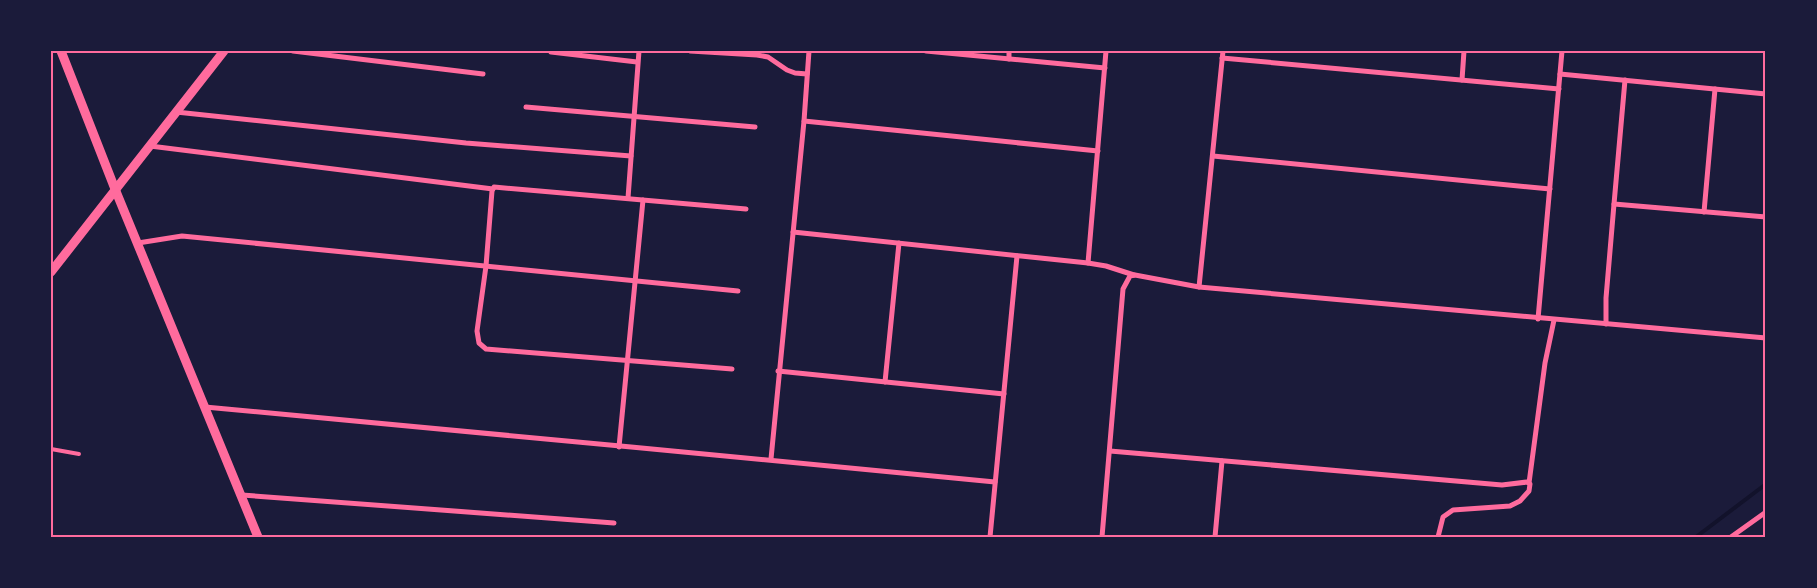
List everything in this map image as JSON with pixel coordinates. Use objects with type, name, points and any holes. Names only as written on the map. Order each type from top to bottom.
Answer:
[{"type":"street","points":[[61,51],[115,190],[258,537]]},
{"type":"street","points":[[51,272],[224,51]]},
{"type":"street","points":[[293,51],[483,74]]},
{"type":"street","points":[[628,198],[638,51]]},
{"type":"street","points":[[690,51],[768,57],[787,70],[807,74]]},
{"type":"street","points":[[771,459],[810,51]]},
{"type":"street","points":[[926,51],[1105,68]]},
{"type":"street","points":[[1008,59],[1009,51]]},
{"type":"street","points":[[1088,263],[1106,51]]},
{"type":"street","points":[[1199,287],[1223,51]]},
{"type":"street","points":[[1462,80],[1464,51]]},
{"type":"street","points":[[1538,319],[1562,51]]},
{"type":"street","points":[[552,52],[637,62]]},
{"type":"street","points":[[1222,58],[1559,89]]},
{"type":"street","points":[[1560,74],[1766,94]]},
{"type":"street","points":[[1606,324],[1606,298],[1625,80]]},
{"type":"street","points":[[1704,212],[1714,89]]},
{"type":"street","points":[[526,107],[755,127]]},
{"type":"street","points":[[176,112],[466,143],[631,156]]},
{"type":"street","points":[[804,121],[1098,151]]},
{"type":"street","points":[[150,146],[493,189],[499,187],[746,209]]},
{"type":"street","points":[[1213,156],[1550,189]]},
{"type":"street","points":[[493,189],[486,266],[477,330],[479,343],[486,349],[732,369]]},
{"type":"street","points":[[619,446],[643,200]]},
{"type":"street","points":[[1614,204],[1765,217],[1766,210]]},
{"type":"street","points":[[793,232],[1088,263],[1106,266],[1135,275],[1199,287],[1538,319],[1766,338]]},
{"type":"street","points":[[138,243],[182,236],[738,291]]},
{"type":"street","points":[[885,382],[899,243]]},
{"type":"street","points":[[990,537],[1017,256]]},
{"type":"street","points":[[1102,537],[1123,289],[1126,280],[1130,276],[1135,275]]},
{"type":"street","points":[[1438,537],[1443,517],[1453,510],[1510,506],[1520,501],[1529,491],[1545,363],[1554,320]]},
{"type":"street","points":[[778,372],[1004,394]]},
{"type":"street","points":[[205,407],[771,459],[995,482]]},
{"type":"street","points":[[1110,451],[1502,484],[1529,483]]},
{"type":"street","points":[[1215,537],[1222,461]]},
{"type":"street","points":[[242,495],[614,524]]},
{"type":"street","points":[[1731,537],[1766,512]]},
{"type":"lane","points":[[51,449],[79,454]]},
{"type":"waterway","points":[[1696,537],[1766,484]]}]
